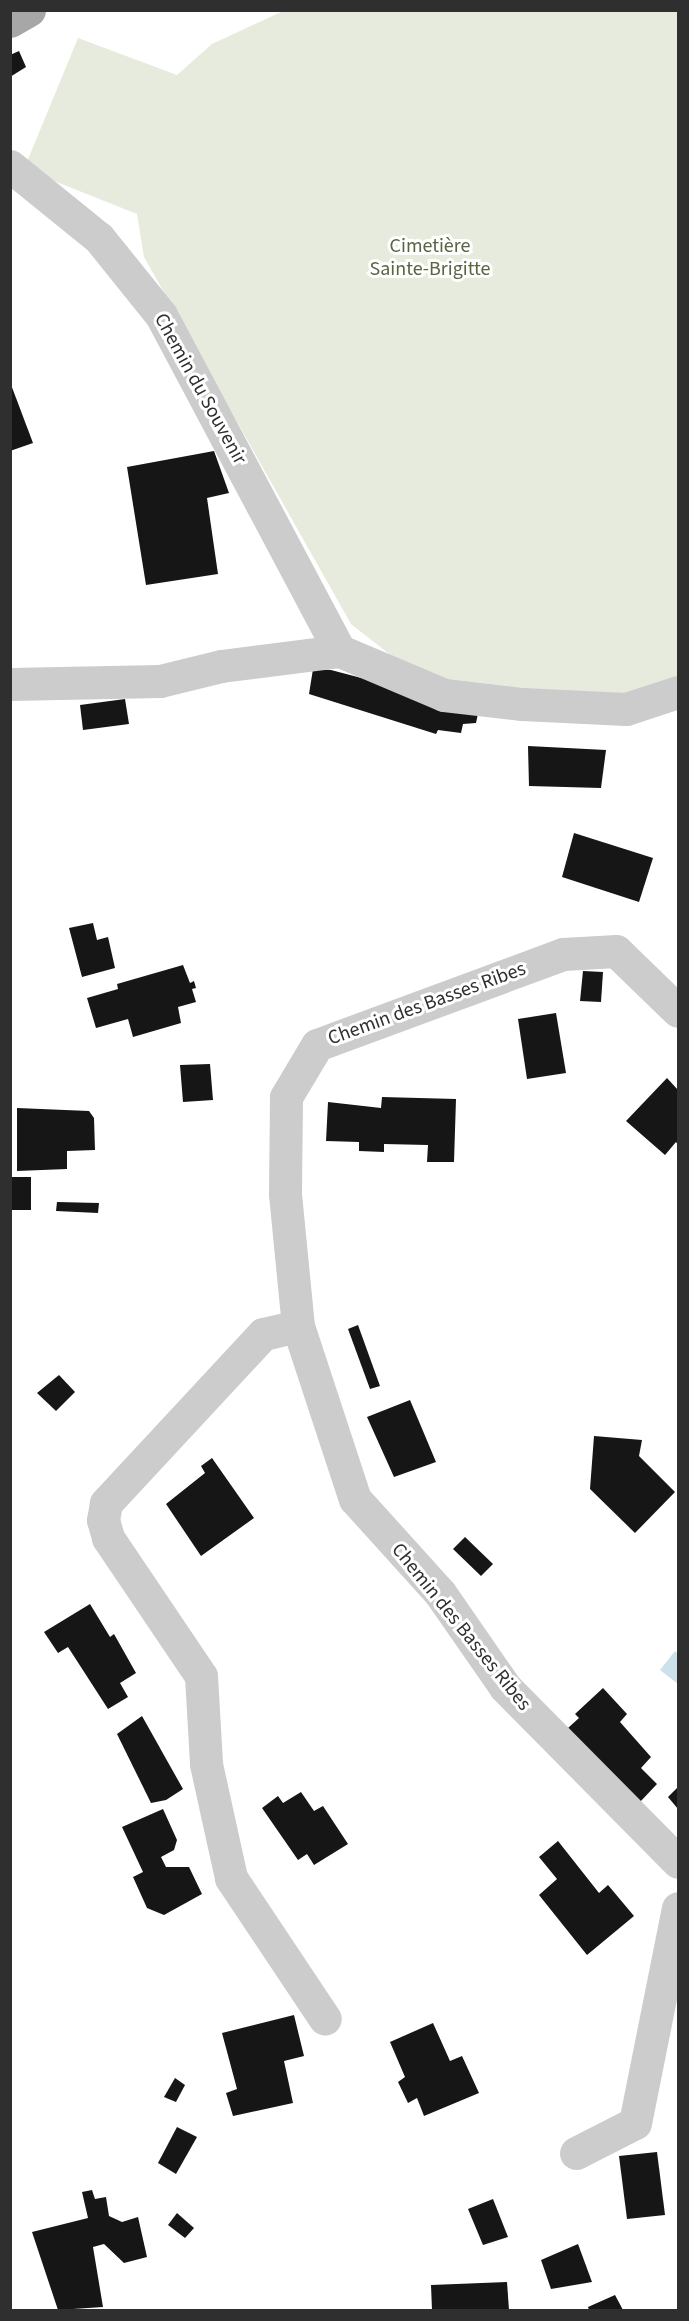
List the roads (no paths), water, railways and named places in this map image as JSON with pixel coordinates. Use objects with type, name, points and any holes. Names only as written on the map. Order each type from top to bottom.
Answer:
[{"type":"main road","points":[[10,21],[29,10]]},
{"type":"street","name":"Chemin du Souvenir","points":[[10,166],[99,238],[161,315],[340,651]]},
{"type":"street","points":[[10,684],[160,681],[221,666],[340,651],[444,694],[522,704],[626,709],[678,692]]},
{"type":"street","name":"Chemin des Basses Ribes","points":[[678,1011],[616,951],[563,954],[317,1045],[286,1097],[285,1194],[298,1326],[356,1499],[440,1593],[505,1687],[678,1862]]},
{"type":"street","points":[[298,1326],[263,1334],[106,1503],[103,1520],[108,1538],[201,1676],[206,1764],[231,1878],[325,2019]]},
{"type":"street","points":[[576,2153],[635,2123],[678,1908]]},
{"type":"water","points":[[675,1651],[678,1654],[678,1684],[660,1670]]},
{"type":"park label","name":"Cimetière Sainte-Brigitte","points":[[430,258]]}]
